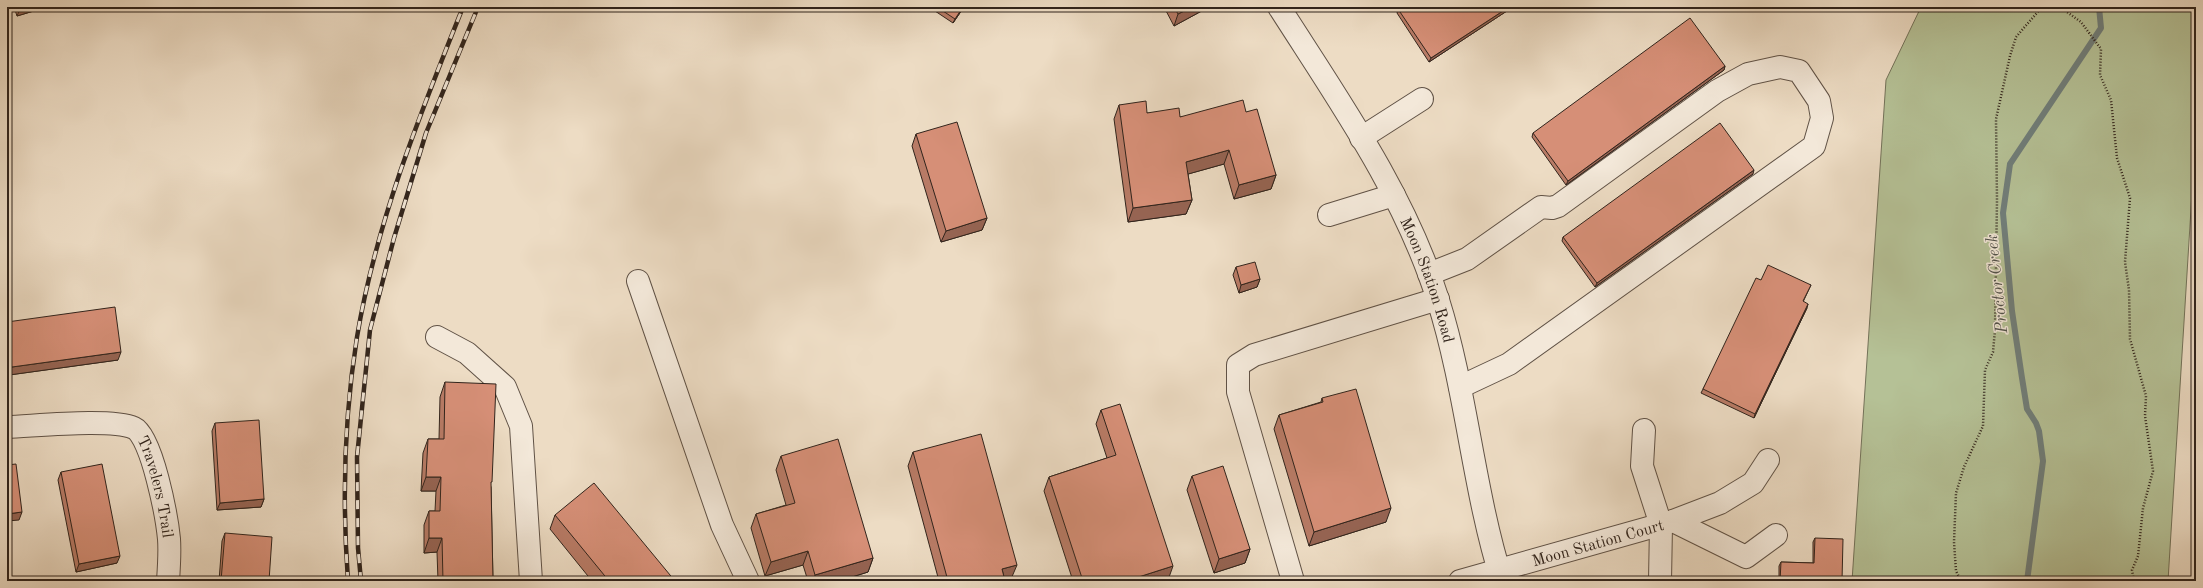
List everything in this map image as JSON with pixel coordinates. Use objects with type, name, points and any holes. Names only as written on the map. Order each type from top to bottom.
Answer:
[{"type":"street","name":"Moon Station Road","points":[[1280,7],[1361,138],[1394,195],[1407,220],[1429,274],[1450,341],[1482,506],[1500,575]]},
{"type":"street","points":[[1429,274],[1467,259],[1541,207],[1552,208],[1558,206],[1717,91],[1748,74],[1780,67],[1799,71],[1819,101],[1822,118],[1814,146],[1509,364],[1460,387]]},
{"type":"street","points":[[1361,138],[1422,98]]},
{"type":"street","points":[[1329,215],[1394,195]]},
{"type":"street","points":[[638,281],[722,525],[748,581]]},
{"type":"street","points":[[1293,581],[1238,392],[1238,365],[1254,355],[1438,299]]},
{"type":"street","points":[[437,337],[467,352],[505,387],[521,426],[531,581]]},
{"type":"street","name":"Travelers Trail","points":[[7,427],[116,423],[135,428],[145,438],[160,487],[169,539],[168,581]]},
{"type":"street","points":[[1644,430],[1642,466],[1667,523],[1660,581]]},
{"type":"street","name":"Moon Station Court","points":[[1460,581],[1500,575],[1667,523],[1720,503],[1753,483],[1768,460]]},
{"type":"street","points":[[1667,523],[1746,557],[1776,535]]},
{"type":"path","points":[[1961,581],[1956,571],[1954,542],[1956,493],[1964,467],[1983,426],[1985,370],[1993,352],[1995,330],[1997,200],[1996,119],[2010,56],[2016,37],[2042,7]]},
{"type":"path","points":[[2060,7],[2082,22],[2101,48],[2100,75],[2111,100],[2116,158],[2130,198],[2125,262],[2129,290],[2130,339],[2146,396],[2145,416],[2153,471],[2143,508],[2138,556],[2132,570],[2134,581]]},
{"type":"green space","points":[[1921,7],[2196,7],[2196,128],[2168,581],[1852,581],[1886,80]]},
{"type":"building","points":[[937,7],[963,7],[955,19]]},
{"type":"building","points":[[1174,7],[1192,7],[1178,14]]},
{"type":"building","points":[[1401,7],[1509,7],[1431,58],[1398,9]]},
{"type":"building","points":[[1690,18],[1725,66],[1568,181],[1533,133]]},
{"type":"building","points":[[1243,100],[1246,112],[1257,109],[1276,175],[1239,185],[1229,150],[1186,162],[1192,200],[1133,208],[1119,105],[1146,101],[1147,113],[1179,108],[1180,117]]},
{"type":"building","points":[[957,122],[987,218],[946,231],[916,134]]},
{"type":"building","points":[[1720,123],[1754,170],[1597,283],[1563,237]]},
{"type":"building","points":[[1255,262],[1260,279],[1241,285],[1236,267]]},
{"type":"building","points":[[1768,265],[1811,285],[1803,301],[1808,304],[1755,414],[1703,389],[1756,278],[1761,280]]},
{"type":"building","points":[[115,307],[121,352],[12,367],[11,364],[7,365],[7,322]]},
{"type":"building","points":[[445,382],[496,384],[491,482],[493,581],[443,581],[442,538],[429,538],[429,511],[440,511],[441,477],[426,477],[428,439],[444,439]]},
{"type":"building","points":[[1356,389],[1391,508],[1314,532],[1279,415],[1323,402],[1322,398]]},
{"type":"building","points":[[1120,404],[1173,566],[1126,581],[1083,581],[1049,477],[1116,455],[1101,410]]},
{"type":"building","points":[[259,420],[264,499],[220,503],[215,423]]},
{"type":"building","points":[[981,434],[1017,565],[1002,569],[1005,581],[948,581],[913,452]]},
{"type":"building","points":[[838,439],[873,558],[815,575],[808,551],[771,562],[756,514],[795,503],[781,456]]},
{"type":"building","points":[[16,464],[22,512],[7,514],[7,465]]},
{"type":"building","points":[[102,464],[120,556],[79,564],[61,472]]},
{"type":"building","points":[[1223,466],[1250,549],[1219,559],[1192,476]]},
{"type":"building","points":[[594,483],[675,581],[609,581],[555,515]]},
{"type":"building","points":[[225,533],[272,537],[269,581],[221,581]]},
{"type":"building","points":[[1815,538],[1843,539],[1842,581],[1780,581],[1781,562],[1814,563]]},
{"type":"waterway","name":"Proctor Creek","points":[[2027,581],[2043,461],[2039,431],[2027,409],[2012,311],[2003,213],[2010,164],[2101,28],[2099,7]]},
{"type":"railway","points":[[348,581],[345,520],[345,459],[349,398],[357,337],[365,294],[401,169],[463,7]]},
{"type":"railway","points":[[361,581],[358,548],[357,457],[370,330],[394,238],[426,133],[478,7]]}]
